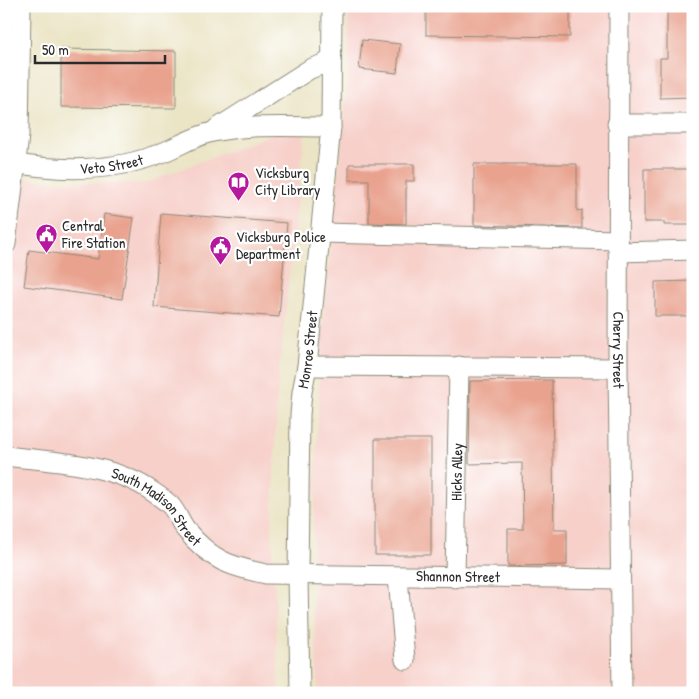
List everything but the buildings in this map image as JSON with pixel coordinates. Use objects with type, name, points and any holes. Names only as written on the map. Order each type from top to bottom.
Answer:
[{"type":"street","points":[[6,244],[11,163],[19,136],[21,6]]},
{"type":"street","name":"Monroe Street","points":[[300,693],[298,576],[300,415],[307,366],[331,127],[332,6]]},
{"type":"street","name":"Cherry Street","points":[[619,6],[617,124],[618,368],[622,693]]},
{"type":"street","name":"Veto Street","points":[[11,163],[60,169],[86,169],[115,166],[153,157],[211,132],[310,69],[331,62]]},
{"type":"street","points":[[617,124],[693,124]]},
{"type":"street","name":"Veto Street","points":[[211,132],[256,126],[331,127]]},
{"type":"street","points":[[321,233],[693,250]]},
{"type":"street","points":[[307,366],[618,368]]},
{"type":"street","name":"Hicks Alley","points":[[455,578],[459,366]]},
{"type":"street","name":"South Madison Street","points":[[6,456],[80,466],[107,472],[134,482],[171,506],[184,528],[215,558],[239,568],[266,574],[298,576]]},
{"type":"street","name":"Shannon Street","points":[[298,576],[620,579]]},
{"type":"street","points":[[398,577],[406,660]]},
{"type":"shaded area","points":[[348,6],[693,6],[693,692],[605,689],[604,693],[318,693],[312,564],[321,341],[349,72]]},
{"type":"shaded area","points":[[306,121],[278,377],[272,531],[279,693],[6,693],[6,176],[54,182],[146,183]]},
{"type":"place","name":"Vicksburg City Library","points":[[239,201]]},
{"type":"place","name":"Central Fire Station","points":[[46,254]]},
{"type":"place","name":"Vicksburg Police Department","points":[[220,265]]}]
